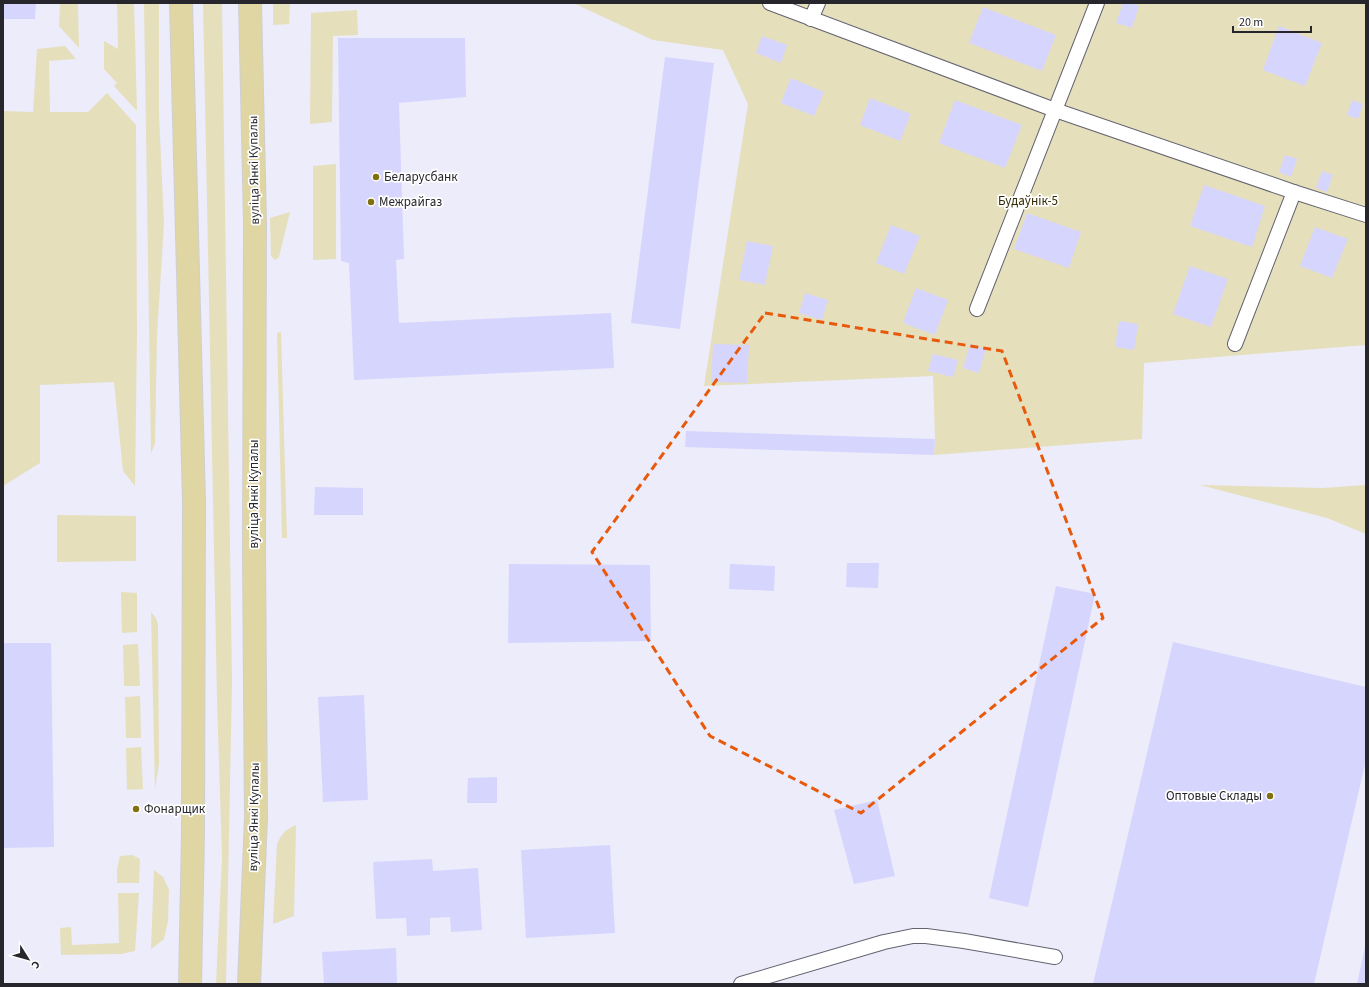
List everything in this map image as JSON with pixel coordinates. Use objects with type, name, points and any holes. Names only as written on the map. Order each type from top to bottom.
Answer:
[{"type":"main road","points":[[181,3],[194,502],[193,825],[190,984]]},
{"type":"main road","name":"вуліца Янкі Купалы","points":[[249,984],[256,818],[254,554],[255,194],[250,3]]},
{"type":"lane","points":[[770,3],[1055,110],[1366,216]]},
{"type":"lane","points":[[812,20],[818,3]]},
{"type":"lane","points":[[976,309],[1097,3]]},
{"type":"lane","points":[[1235,344],[1294,192]]},
{"type":"lane","points":[[741,984],[891,940],[913,936],[926,936],[964,941],[1055,957]]},
{"type":"highlighted area","points":[[765,313],[1002,351],[1103,618],[861,813],[710,736],[592,552]]},
{"type":"green space","points":[[60,3],[78,3],[79,48],[59,26]]},
{"type":"green space","points":[[117,3],[134,3],[137,111],[114,86],[117,83],[104,69],[104,41],[118,49]]},
{"type":"green space","points":[[144,3],[159,3],[159,115],[164,223],[157,336],[155,443],[151,454]]},
{"type":"green space","points":[[203,3],[222,3],[232,682],[226,984],[216,984],[222,857],[217,699]]},
{"type":"green space","points":[[273,3],[290,3],[289,24],[273,25]]},
{"type":"green space","name":"Будаўнік-5","points":[[573,3],[1366,3],[1366,345],[1144,363],[1142,439],[934,455],[935,439],[933,376],[704,386],[748,104],[723,50],[653,40]]},
{"type":"green space","points":[[357,10],[358,35],[333,36],[332,122],[310,124],[311,13]]},
{"type":"green space","points":[[65,46],[76,59],[49,61],[50,112],[88,112],[107,93],[136,125],[137,334],[135,486],[123,471],[114,382],[40,385],[40,463],[3,486],[3,111],[33,112],[37,49]]},
{"type":"green space","points":[[336,164],[336,259],[313,260],[313,166]]},
{"type":"green space","points":[[290,212],[279,257],[275,260],[271,256],[270,218]]},
{"type":"green space","points":[[281,332],[287,538],[282,538],[277,333]]},
{"type":"green space","points":[[1200,485],[1322,488],[1366,485],[1366,534],[1327,518]]},
{"type":"green space","points":[[57,515],[136,516],[136,561],[57,562]]},
{"type":"green space","points":[[121,592],[137,593],[137,632],[122,633]]},
{"type":"green space","points":[[151,612],[156,618],[158,625],[159,764],[155,789]]},
{"type":"green space","points":[[138,644],[140,686],[124,686],[123,645]]},
{"type":"green space","points":[[140,696],[141,738],[126,738],[125,697]]},
{"type":"green space","points":[[141,747],[143,789],[127,790],[126,748]]},
{"type":"green space","points":[[296,825],[294,916],[273,924],[277,844],[284,832]]},
{"type":"green space","points":[[132,855],[140,859],[139,883],[117,883],[117,869],[120,856]]},
{"type":"green space","points":[[154,870],[163,877],[169,890],[168,921],[164,939],[151,949]]},
{"type":"green space","points":[[118,893],[139,893],[135,951],[121,954],[61,955],[60,928],[71,927],[72,945],[119,943]]},
{"type":"building","points":[[3,3],[36,3],[35,19],[3,19]]},
{"type":"building","points":[[1123,3],[1130,3],[1139,6],[1132,28],[1116,23]]},
{"type":"building","points":[[983,7],[1056,35],[1042,71],[969,43]]},
{"type":"building","points":[[1279,26],[1322,43],[1305,86],[1263,70]]},
{"type":"building","points":[[762,36],[787,45],[781,63],[756,53]]},
{"type":"building","points":[[338,38],[465,38],[466,97],[399,103],[404,259],[396,260],[399,323],[611,313],[614,368],[354,380],[349,263],[341,261]]},
{"type":"building","points":[[665,57],[714,63],[680,329],[631,323]]},
{"type":"building","points":[[791,78],[824,92],[814,116],[781,103]]},
{"type":"building","points":[[870,98],[911,114],[900,141],[860,125]]},
{"type":"building","points":[[955,100],[1022,125],[1005,168],[939,143]]},
{"type":"building","points":[[1352,100],[1363,104],[1358,119],[1347,115]]},
{"type":"building","points":[[1285,155],[1297,159],[1291,177],[1279,172]]},
{"type":"building","points":[[1322,171],[1333,175],[1327,192],[1316,188]]},
{"type":"building","points":[[1204,185],[1265,206],[1252,247],[1190,226]]},
{"type":"building","points":[[1027,213],[1081,232],[1069,268],[1014,249]]},
{"type":"building","points":[[891,225],[920,236],[904,274],[876,263]]},
{"type":"building","points":[[1315,227],[1348,239],[1332,278],[1300,266]]},
{"type":"building","points":[[747,241],[773,246],[765,285],[739,280]]},
{"type":"building","points":[[1190,266],[1228,279],[1211,327],[1173,314]]},
{"type":"building","points":[[916,288],[948,300],[935,335],[903,323]]},
{"type":"building","points":[[805,293],[828,300],[822,320],[799,313]]},
{"type":"building","points":[[1119,321],[1138,324],[1134,350],[1115,347]]},
{"type":"building","points":[[713,344],[749,345],[747,383],[711,382]]},
{"type":"building","points":[[970,344],[986,349],[979,373],[963,368]]},
{"type":"building","points":[[933,354],[958,360],[953,377],[928,371]]},
{"type":"building","points":[[686,431],[935,439],[934,455],[685,447]]},
{"type":"building","points":[[315,487],[363,488],[363,515],[314,515]]},
{"type":"building","points":[[847,563],[879,563],[878,588],[846,587]]},
{"type":"building","points":[[509,564],[650,565],[651,641],[508,643]]},
{"type":"building","points":[[730,564],[775,566],[774,591],[729,589]]},
{"type":"building","points":[[1056,586],[1095,594],[1028,907],[989,898]]},
{"type":"building","points":[[1173,642],[1366,687],[1366,760],[1314,984],[1093,984]]},
{"type":"building","points":[[3,643],[51,643],[54,847],[3,848]]},
{"type":"building","points":[[364,695],[368,800],[323,802],[318,697]]},
{"type":"building","points":[[497,777],[497,803],[467,803],[468,778]]},
{"type":"building","points":[[877,800],[895,876],[854,884],[834,810]]},
{"type":"building","points":[[610,845],[615,933],[526,938],[521,850]]},
{"type":"building","points":[[432,859],[433,871],[478,868],[482,930],[451,932],[450,917],[430,918],[430,935],[407,936],[406,918],[376,919],[373,862]]},
{"type":"building","points":[[1365,947],[1366,984],[1357,984]]},
{"type":"building","points":[[396,948],[397,984],[324,984],[322,952]]},
{"type":"place","name":"Беларусбанк","points":[[376,177]]},
{"type":"place","name":"Межрайгаз","points":[[371,202]]},
{"type":"place","name":"Оптовые Склады","points":[[1270,796]]},
{"type":"place","name":"Фонарщик","points":[[136,809]]}]
